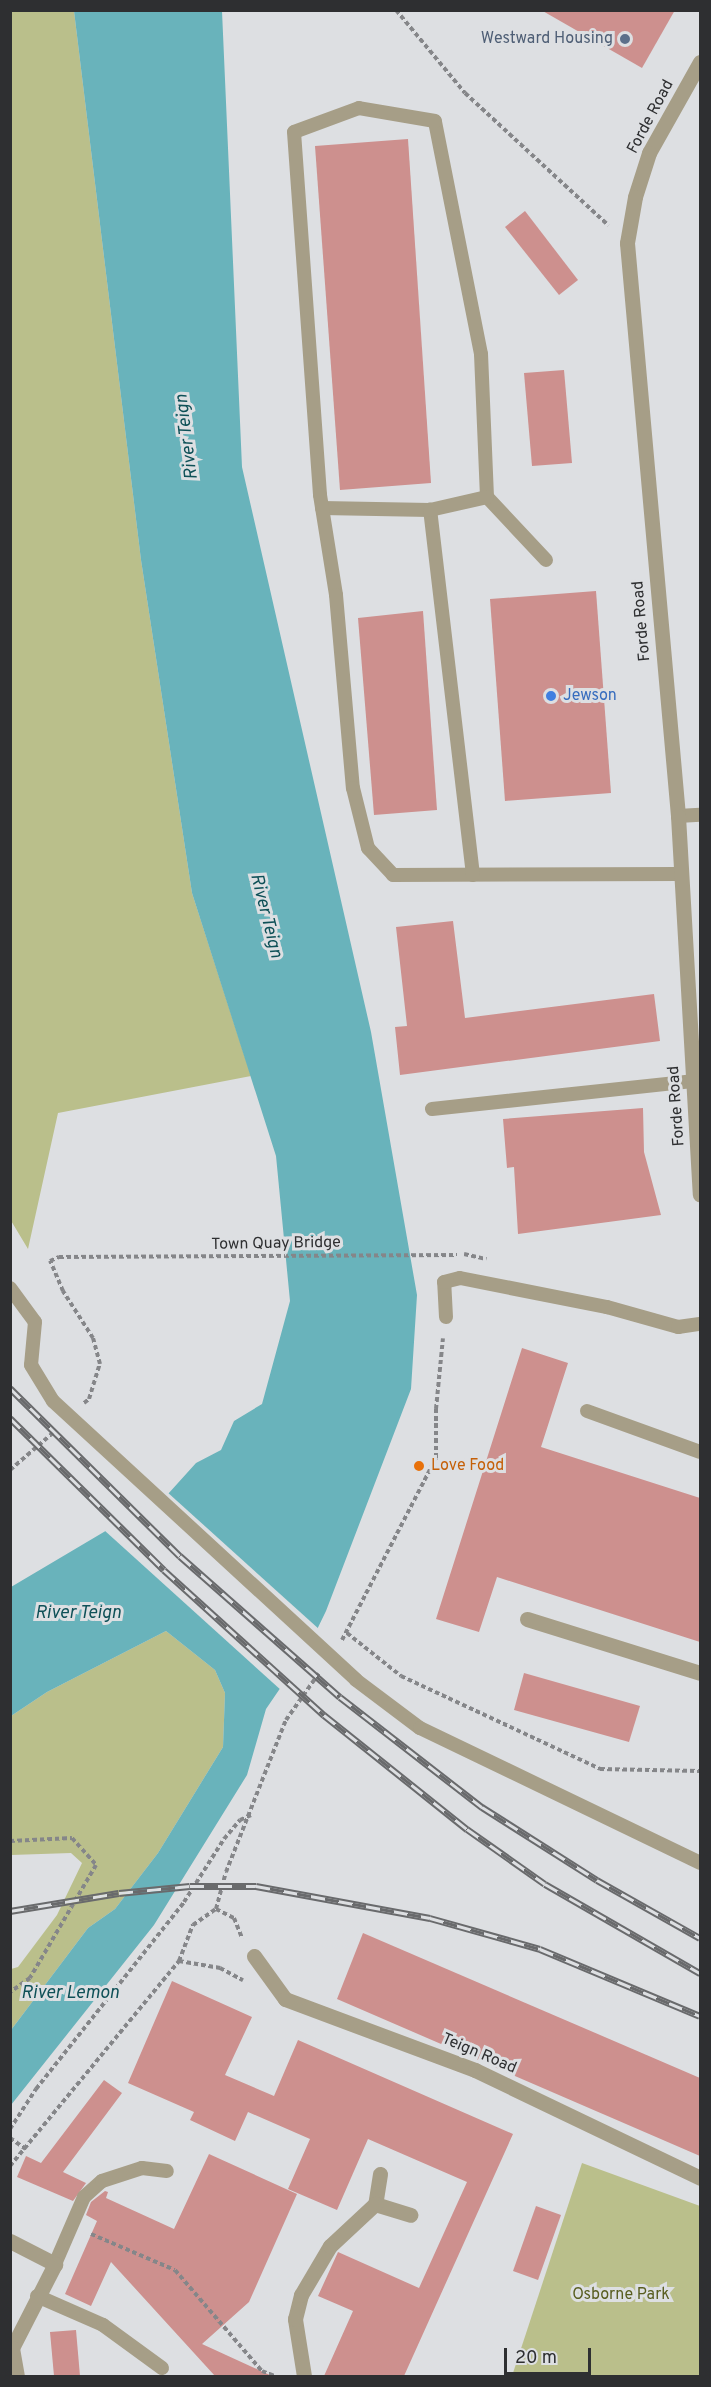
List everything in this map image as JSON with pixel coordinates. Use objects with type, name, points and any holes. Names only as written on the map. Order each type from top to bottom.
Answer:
[{"type":"street","name":"Forde Road","points":[[700,62],[650,153],[635,197],[627,243],[678,816],[700,1194]]},
{"type":"street","points":[[527,1619],[700,1673]]},
{"type":"street","name":"Teign Road","points":[[254,1956],[285,2000],[476,2070],[700,2178]]},
{"type":"street","points":[[304,2376],[295,2319],[301,2295],[330,2246],[375,2204],[380,2174]]},
{"type":"street","points":[[375,2204],[410,2215]]},
{"type":"street","points":[[10,2241],[55,2264],[12,2349],[16,2376]]},
{"type":"lane","points":[[546,560],[487,497],[482,354],[435,121],[359,108],[294,132],[322,508],[336,595],[353,788],[368,848],[393,875],[680,874]]},
{"type":"lane","points":[[322,508],[430,510],[487,497]]},
{"type":"lane","points":[[430,510],[473,875]]},
{"type":"lane","points":[[678,816],[700,815]]},
{"type":"lane","points":[[432,1109],[693,1081]]},
{"type":"lane","points":[[446,1317],[444,1282],[460,1278],[607,1307],[678,1327],[700,1324]]},
{"type":"lane","points":[[10,1288],[35,1322],[32,1365],[53,1401],[356,1680],[420,1728],[700,1863]]},
{"type":"lane","points":[[587,1411],[700,1452]]},
{"type":"lane","points":[[55,2264],[84,2197],[102,2181],[142,2168],[167,2171]]},
{"type":"lane","points":[[37,2296],[103,2325],[162,2368]]},
{"type":"path","points":[[396,10],[465,93],[627,243]]},
{"type":"path","name":"Town Quay Bridge","points":[[74,1409],[89,1399],[100,1364],[93,1338],[63,1291],[50,1261],[77,1257],[474,1255]]},
{"type":"path","points":[[340,1642],[436,1458],[436,1409],[446,1317]]},
{"type":"path","points":[[10,1470],[61,1425]]},
{"type":"path","points":[[347,1632],[401,1676],[600,1769],[700,1771]]},
{"type":"path","points":[[10,2166],[179,1961],[193,1925],[216,1909],[226,1872],[252,1814],[286,1720],[320,1671]]},
{"type":"path","points":[[10,2129],[36,2089],[184,1902],[224,1839],[240,1820],[252,1814]]},
{"type":"path","points":[[10,1841],[72,1838],[96,1865],[30,1978],[10,1992]]},
{"type":"path","points":[[216,1909],[234,1918],[254,1956]]},
{"type":"path","points":[[179,1961],[220,1968],[249,1984],[269,1978]]},
{"type":"path","points":[[10,2138],[26,2149]]},
{"type":"path","points":[[71,2226],[175,2270],[262,2371],[275,2376]]},
{"type":"green space","points":[[10,11],[74,11],[141,560],[192,893],[251,1076],[58,1113],[28,1249],[10,1219]]},
{"type":"green space","points":[[166,1631],[215,1670],[225,1693],[223,1747],[158,1853],[115,1909],[88,1928],[11,2030],[11,1969],[18,1967],[57,1915],[82,1863],[71,1853],[11,1855],[11,1716],[47,1692]]},
{"type":"green space","name":"Osborne Park","points":[[582,2163],[700,2206],[700,2376],[512,2376]]},
{"type":"water","points":[[74,11],[222,11],[242,467],[371,1032],[417,1295],[411,1389],[326,1611],[309,1646],[266,1709],[247,1775],[154,1925],[11,2105],[11,2030],[88,1928],[115,1909],[158,1853],[223,1747],[225,1693],[215,1670],[166,1631],[47,1692],[11,1716],[11,1587],[168,1494],[196,1463],[221,1450],[234,1421],[262,1404],[290,1301],[276,1156],[192,893],[141,560]]},
{"type":"pier","points":[[166,1491],[320,1630],[282,1691],[104,1530]]},
{"type":"building","name":"Westward Housing","points":[[541,10],[675,10],[642,68]]},
{"type":"building","points":[[408,139],[431,483],[340,490],[315,146]]},
{"type":"building","points":[[525,211],[578,280],[559,295],[505,227]]},
{"type":"building","points":[[564,370],[572,463],[532,466],[524,373]]},
{"type":"building","name":"Jewson","points":[[596,591],[611,793],[505,801],[490,599]]},
{"type":"building","points":[[423,611],[437,810],[374,815],[358,618]]},
{"type":"building","points":[[453,921],[465,1018],[654,994],[660,1041],[400,1075],[395,1027],[407,1026],[396,927]]},
{"type":"building","points":[[643,1108],[644,1152],[661,1215],[518,1234],[514,1167],[507,1168],[503,1119]]},
{"type":"building","points":[[522,1348],[568,1363],[541,1447],[700,1498],[700,1642],[497,1577],[479,1632],[436,1619]]},
{"type":"building","points":[[524,1673],[640,1706],[629,1742],[514,1710]]},
{"type":"building","points":[[363,1933],[700,2078],[700,2156],[337,1999]]},
{"type":"building","points":[[172,1981],[252,2017],[225,2075],[274,2096],[298,2040],[513,2134],[404,2376],[324,2376],[353,2311],[318,2296],[338,2252],[419,2288],[467,2182],[368,2139],[337,2210],[288,2189],[310,2139],[248,2112],[235,2141],[190,2120],[194,2112],[128,2083]]},
{"type":"building","points":[[104,2080],[122,2093],[63,2172],[86,2183],[73,2201],[17,2177],[26,2156],[41,2163]]},
{"type":"building","points":[[209,2154],[297,2194],[249,2302],[202,2344],[272,2376],[215,2376],[111,2262],[91,2306],[65,2294],[97,2221],[86,2215],[91,2202],[105,2191],[108,2192],[106,2198],[174,2229]]},
{"type":"building","points":[[536,2206],[561,2215],[538,2280],[513,2271]]},
{"type":"building","points":[[76,2330],[80,2376],[54,2376],[50,2332]]},
{"type":"railway","points":[[10,1388],[180,1556],[340,1697],[482,1807],[597,1880],[700,1938]]},
{"type":"railway","points":[[10,1418],[164,1570],[324,1715],[467,1829],[545,1884],[700,1973]]},
{"type":"railway","points":[[10,1911],[119,1893],[190,1886],[256,1886],[430,1918],[540,1949],[700,2016]]},
{"type":"place","name":"Westward Housing","points":[[625,39]]},
{"type":"place","name":"Jewson","points":[[551,696]]},
{"type":"place","name":"Love Food","points":[[419,1466]]},
{"type":"water label","name":"River Teign","points":[[188,437]]},
{"type":"water label","name":"River Teign","points":[[265,916]]},
{"type":"water label","name":"River Teign","points":[[78,1614]]},
{"type":"water label","name":"River Lemon","points":[[70,1994]]}]
